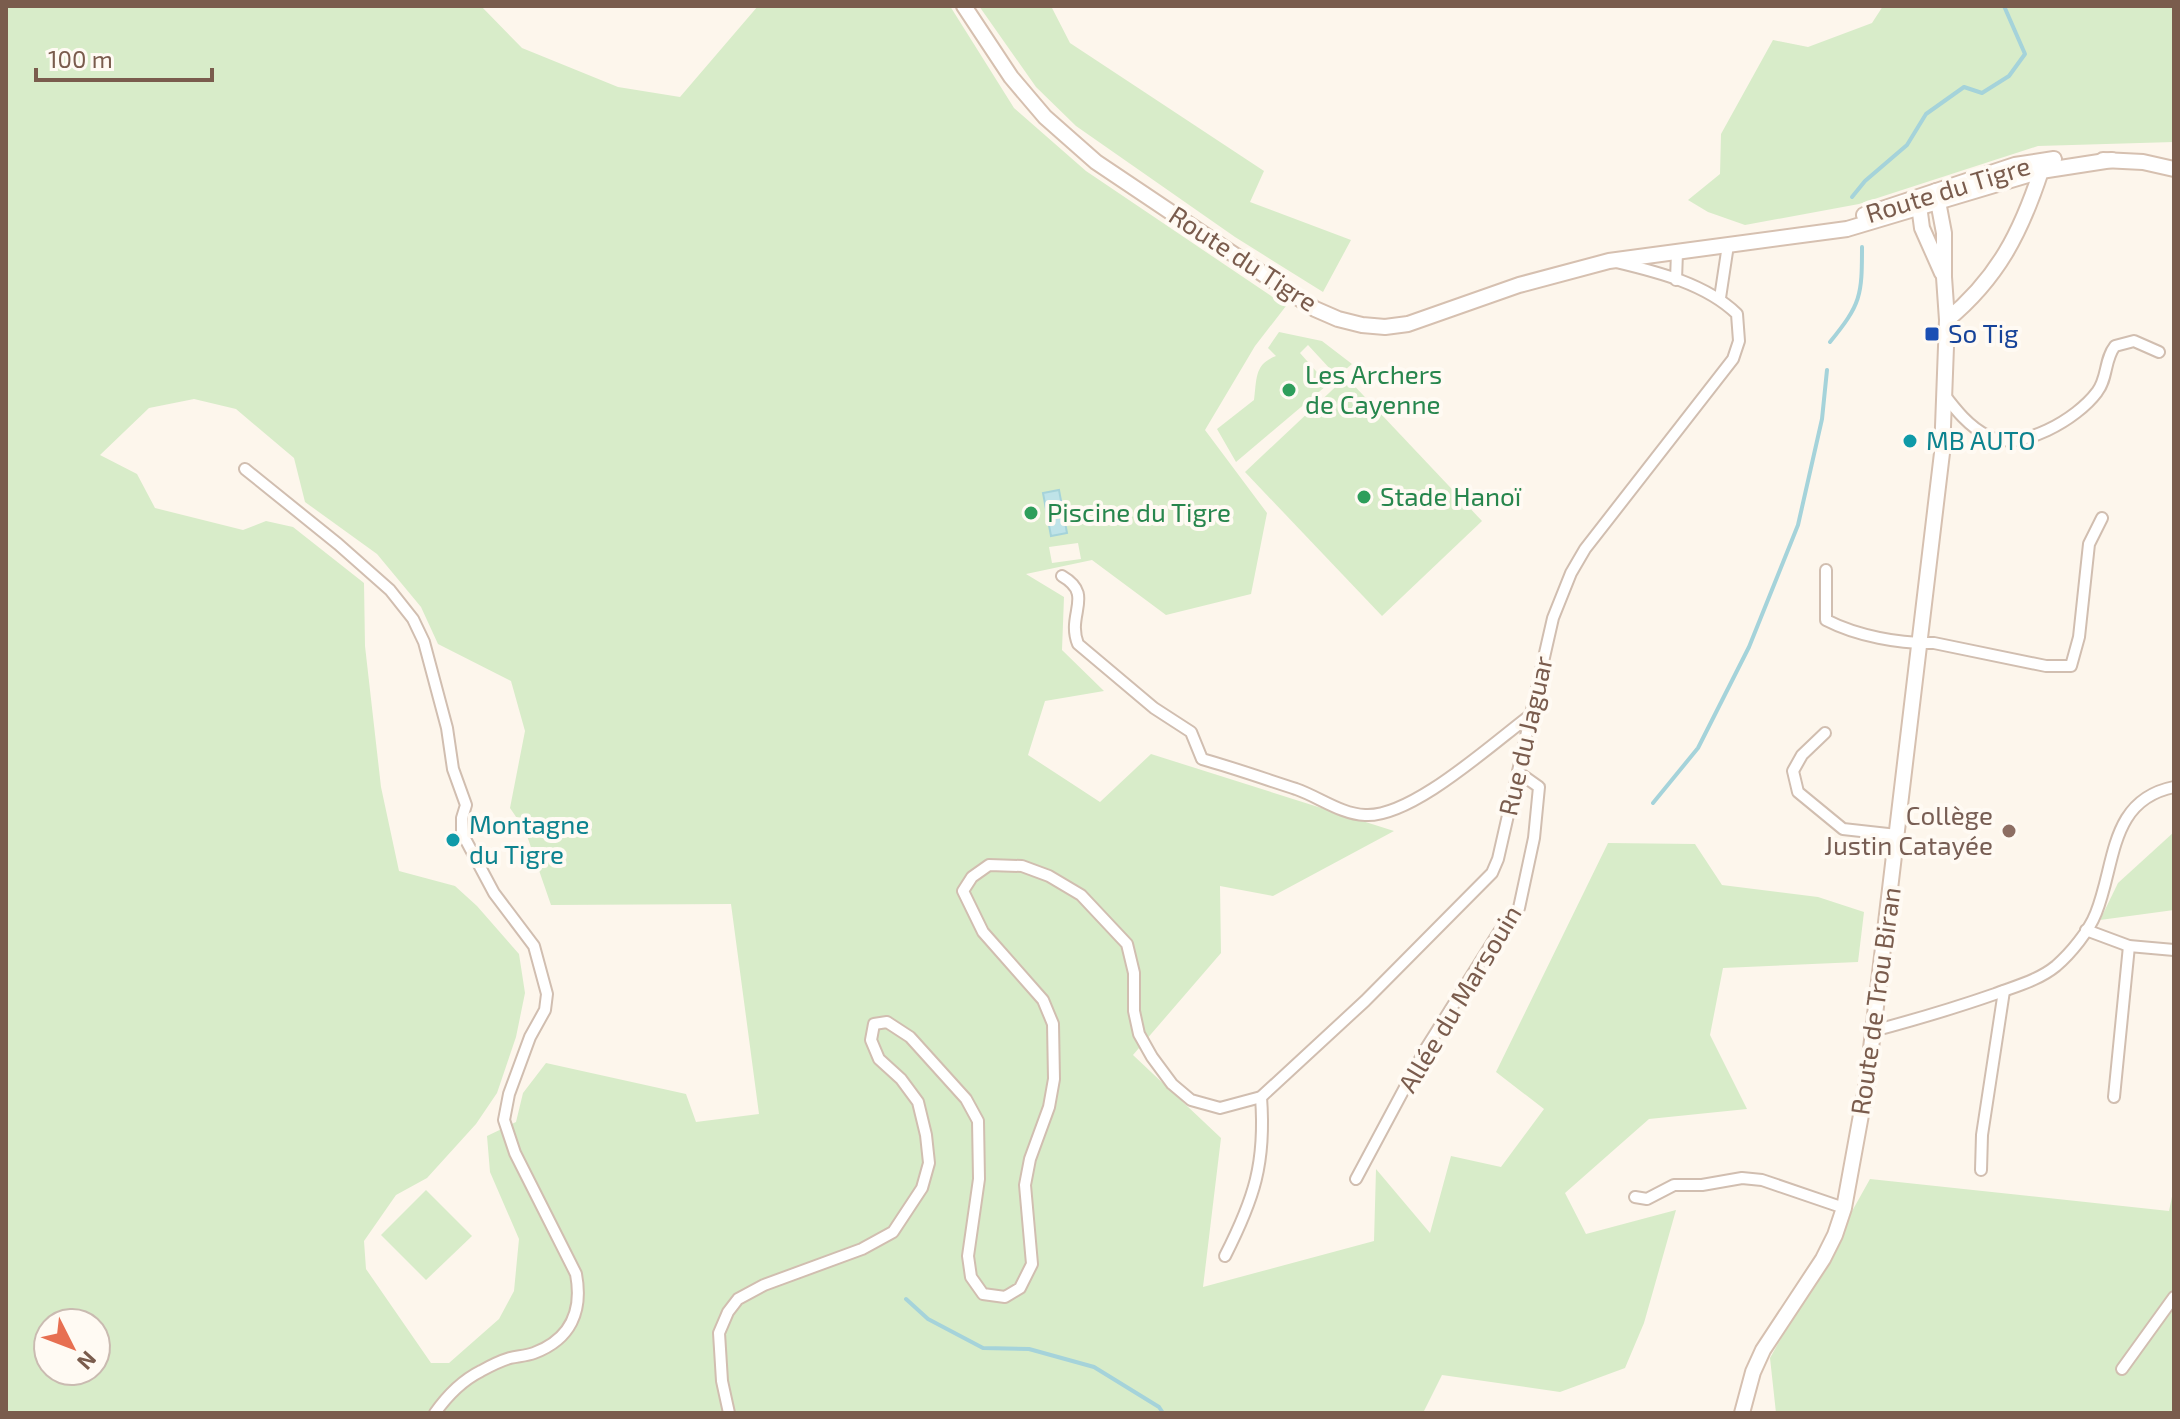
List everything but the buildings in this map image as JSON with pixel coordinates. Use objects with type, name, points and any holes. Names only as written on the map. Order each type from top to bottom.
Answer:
[{"type":"main road","name":"Route du Tigre","points":[[964,6],[1011,77],[1045,117],[1096,162],[1315,309],[1338,319],[1385,327],[1408,324],[1519,285],[1609,261],[1847,229],[1890,217],[1918,202]]},
{"type":"main road","name":"Route du Tigre","points":[[1938,196],[2015,165],[2059,159],[2143,162],[2174,169]]},
{"type":"main road","name":"Route du Tigre","points":[[1787,237],[2041,171],[2112,160]]},
{"type":"main road","points":[[1947,320],[1978,291],[2006,253],[2027,213],[2041,171]]},
{"type":"main road","name":"Route de Trou Biran","points":[[1742,1413],[1753,1372],[1763,1350],[1823,1259],[1844,1208],[1867,1082],[1942,453],[1947,320],[1944,233],[1938,196]]},
{"type":"main road","name":"Route de Trou Biran","points":[[1918,202],[1922,228],[1944,277]]},
{"type":"main road","points":[[1890,217],[1910,221],[1922,228]]},
{"type":"street","points":[[1609,261],[1650,270],[1720,298],[1728,245]]},
{"type":"street","points":[[1676,280],[1677,252]]},
{"type":"street","name":"Rue du Jaguar","points":[[729,1413],[722,1381],[719,1333],[738,1299],[764,1285],[862,1249],[893,1232],[922,1188],[929,1163],[918,1102],[901,1079],[879,1059],[871,1040],[874,1024],[887,1022],[910,1037],[966,1099],[978,1121],[979,1179],[968,1256],[971,1277],[983,1294],[1005,1297],[1020,1288],[1032,1264],[1025,1185],[1030,1159],[1052,1093],[1053,1024],[1043,1000],[983,932],[963,891],[972,877],[989,865],[1022,866],[1049,876],[1081,895],[1127,944],[1134,973],[1134,1011],[1139,1034],[1152,1057],[1172,1084],[1191,1100],[1220,1108],[1261,1097],[1365,1001],[1492,873],[1498,859],[1553,618],[1571,573],[1585,549],[1733,359],[1739,341],[1737,314],[1720,298]]},
{"type":"street","points":[[1943,393],[1957,411],[1990,437],[2026,439],[2060,424],[2096,394],[2103,382],[2108,357],[2115,346],[2134,341],[2159,352]]},
{"type":"street","points":[[245,469],[369,570],[413,619],[432,669],[447,728],[453,769],[466,805],[462,833],[494,893],[534,946],[547,994],[545,1010],[530,1037],[509,1094],[504,1120],[515,1153],[576,1274],[580,1295],[578,1312],[554,1343],[479,1372],[460,1385],[435,1413]]},
{"type":"street","points":[[1826,570],[1826,620],[1844,629],[1918,643],[1934,643],[2046,666],[2071,666],[2079,637],[2089,544],[2102,518]]},
{"type":"street","points":[[1062,576],[1077,588],[1079,598],[1074,634],[1078,644],[1154,708],[1191,732],[1202,759],[1299,790],[1355,814],[1366,816],[1388,812],[1423,795],[1532,714]]},
{"type":"street","points":[[1825,733],[1802,755],[1793,771],[1798,792],[1843,829],[1897,835]]},
{"type":"street","name":"Allée du Marsouin","points":[[1356,1179],[1425,1050],[1499,932],[1519,908],[1534,838],[1539,787],[1518,772]]},
{"type":"street","points":[[1873,1031],[2004,991],[2039,977],[2057,965],[2095,915],[2120,826],[2139,804],[2155,792],[2174,787]]},
{"type":"street","points":[[2086,930],[2129,946],[2174,950]]},
{"type":"street","points":[[2114,1097],[2129,946]]},
{"type":"street","points":[[1981,1170],[1982,1135],[2004,991]]},
{"type":"street","points":[[1225,1256],[1253,1196],[1262,1137],[1261,1097]]},
{"type":"street","points":[[1635,1197],[1647,1199],[1674,1185],[1702,1185],[1742,1178],[1762,1180],[1844,1208]]},
{"type":"street","points":[[2122,1369],[2174,1297]]},
{"type":"green space","points":[[6,6],[481,6],[522,48],[618,87],[680,97],[758,6],[950,6],[1014,108],[1086,171],[1286,306],[1255,346],[1205,430],[1267,513],[1251,594],[1166,615],[1092,560],[1026,574],[1064,597],[1062,650],[1104,691],[1045,701],[1028,755],[1100,802],[1151,754],[1394,831],[1273,896],[1220,886],[1221,953],[1133,1055],[1221,1138],[1203,1287],[1374,1241],[1376,1169],[1430,1233],[1451,1156],[1501,1167],[1544,1109],[1496,1072],[1608,843],[1695,844],[1722,885],[1818,897],[1864,912],[1858,962],[1723,968],[1710,1035],[1747,1109],[1649,1119],[1565,1193],[1586,1234],[1676,1210],[1644,1323],[1625,1368],[1560,1392],[1442,1375],[1423,1413],[6,1413]],"holes":[[[194,399],[236,409],[294,458],[305,502],[377,554],[421,607],[438,644],[511,681],[525,731],[510,808],[525,830],[551,905],[731,904],[759,1114],[696,1122],[686,1094],[546,1063],[523,1093],[516,1122],[487,1136],[490,1172],[519,1239],[514,1291],[499,1319],[449,1363],[431,1363],[366,1269],[364,1241],[396,1195],[427,1178],[476,1124],[497,1093],[516,1037],[525,993],[519,954],[455,886],[399,871],[381,787],[365,646],[364,583],[293,527],[266,521],[243,530],[155,508],[137,474],[100,455],[149,408]],[[1059,490],[1067,532],[1052,536],[1044,493]],[[1078,543],[1081,559],[1052,563],[1049,547]]]},
{"type":"green space","points":[[979,6],[1051,6],[1070,43],[1264,171],[1250,202],[1351,240],[1323,292],[1235,237],[1076,126],[1036,87]]},
{"type":"green space","points":[[1883,6],[2174,6],[2174,142],[2038,146],[1859,204],[1745,225],[1708,212],[1688,200],[1720,174],[1721,134],[1773,40],[1808,47],[1872,23]]},
{"type":"green space","name":"Les Archers de Cayenne","points":[[1279,332],[1322,341],[1352,364],[1236,462],[1217,429],[1254,400],[1260,368],[1276,356],[1268,348]],"holes":[[[1308,345],[1332,371],[1323,379],[1300,353]]]},
{"type":"green space","name":"Stade Hanoï","points":[[1346,377],[1482,521],[1382,616],[1245,472]]},
{"type":"green space","points":[[2174,832],[2174,910],[2100,920],[2118,883]]},
{"type":"green space","points":[[1870,1179],[2169,1211],[2174,1187],[2174,1413],[1776,1413],[1770,1358]]},
{"type":"green space","points":[[426,1190],[472,1236],[426,1280],[381,1235]]},
{"type":"water","points":[[1059,490],[1067,533],[1051,536],[1043,493]]},
{"type":"waterway","points":[[1852,197],[1865,181],[1907,145],[1926,114],[1964,87],[1982,93],[2009,76],[2025,54],[2004,6]]},
{"type":"waterway","points":[[1830,342],[1858,299],[1862,247]]},
{"type":"waterway","points":[[1653,803],[1698,748],[1749,647],[1798,525],[1822,419],[1827,370]]},
{"type":"waterway","points":[[906,1299],[928,1319],[983,1348],[1029,1349],[1094,1367],[1159,1407],[1163,1413]]},
{"type":"place","name":"So Tig","points":[[1932,334]]},
{"type":"place","name":"Les Archers de Cayenne","points":[[1289,390]]},
{"type":"place","name":"MB AUTO","points":[[1910,441]]},
{"type":"place","name":"Stade Hanoï","points":[[1364,497]]},
{"type":"place","name":"Piscine du Tigre","points":[[1031,513]]},
{"type":"place","name":"Collège Justin Catayée","points":[[2009,831]]},
{"type":"place","name":"Montagne du Tigre","points":[[453,840]]}]
